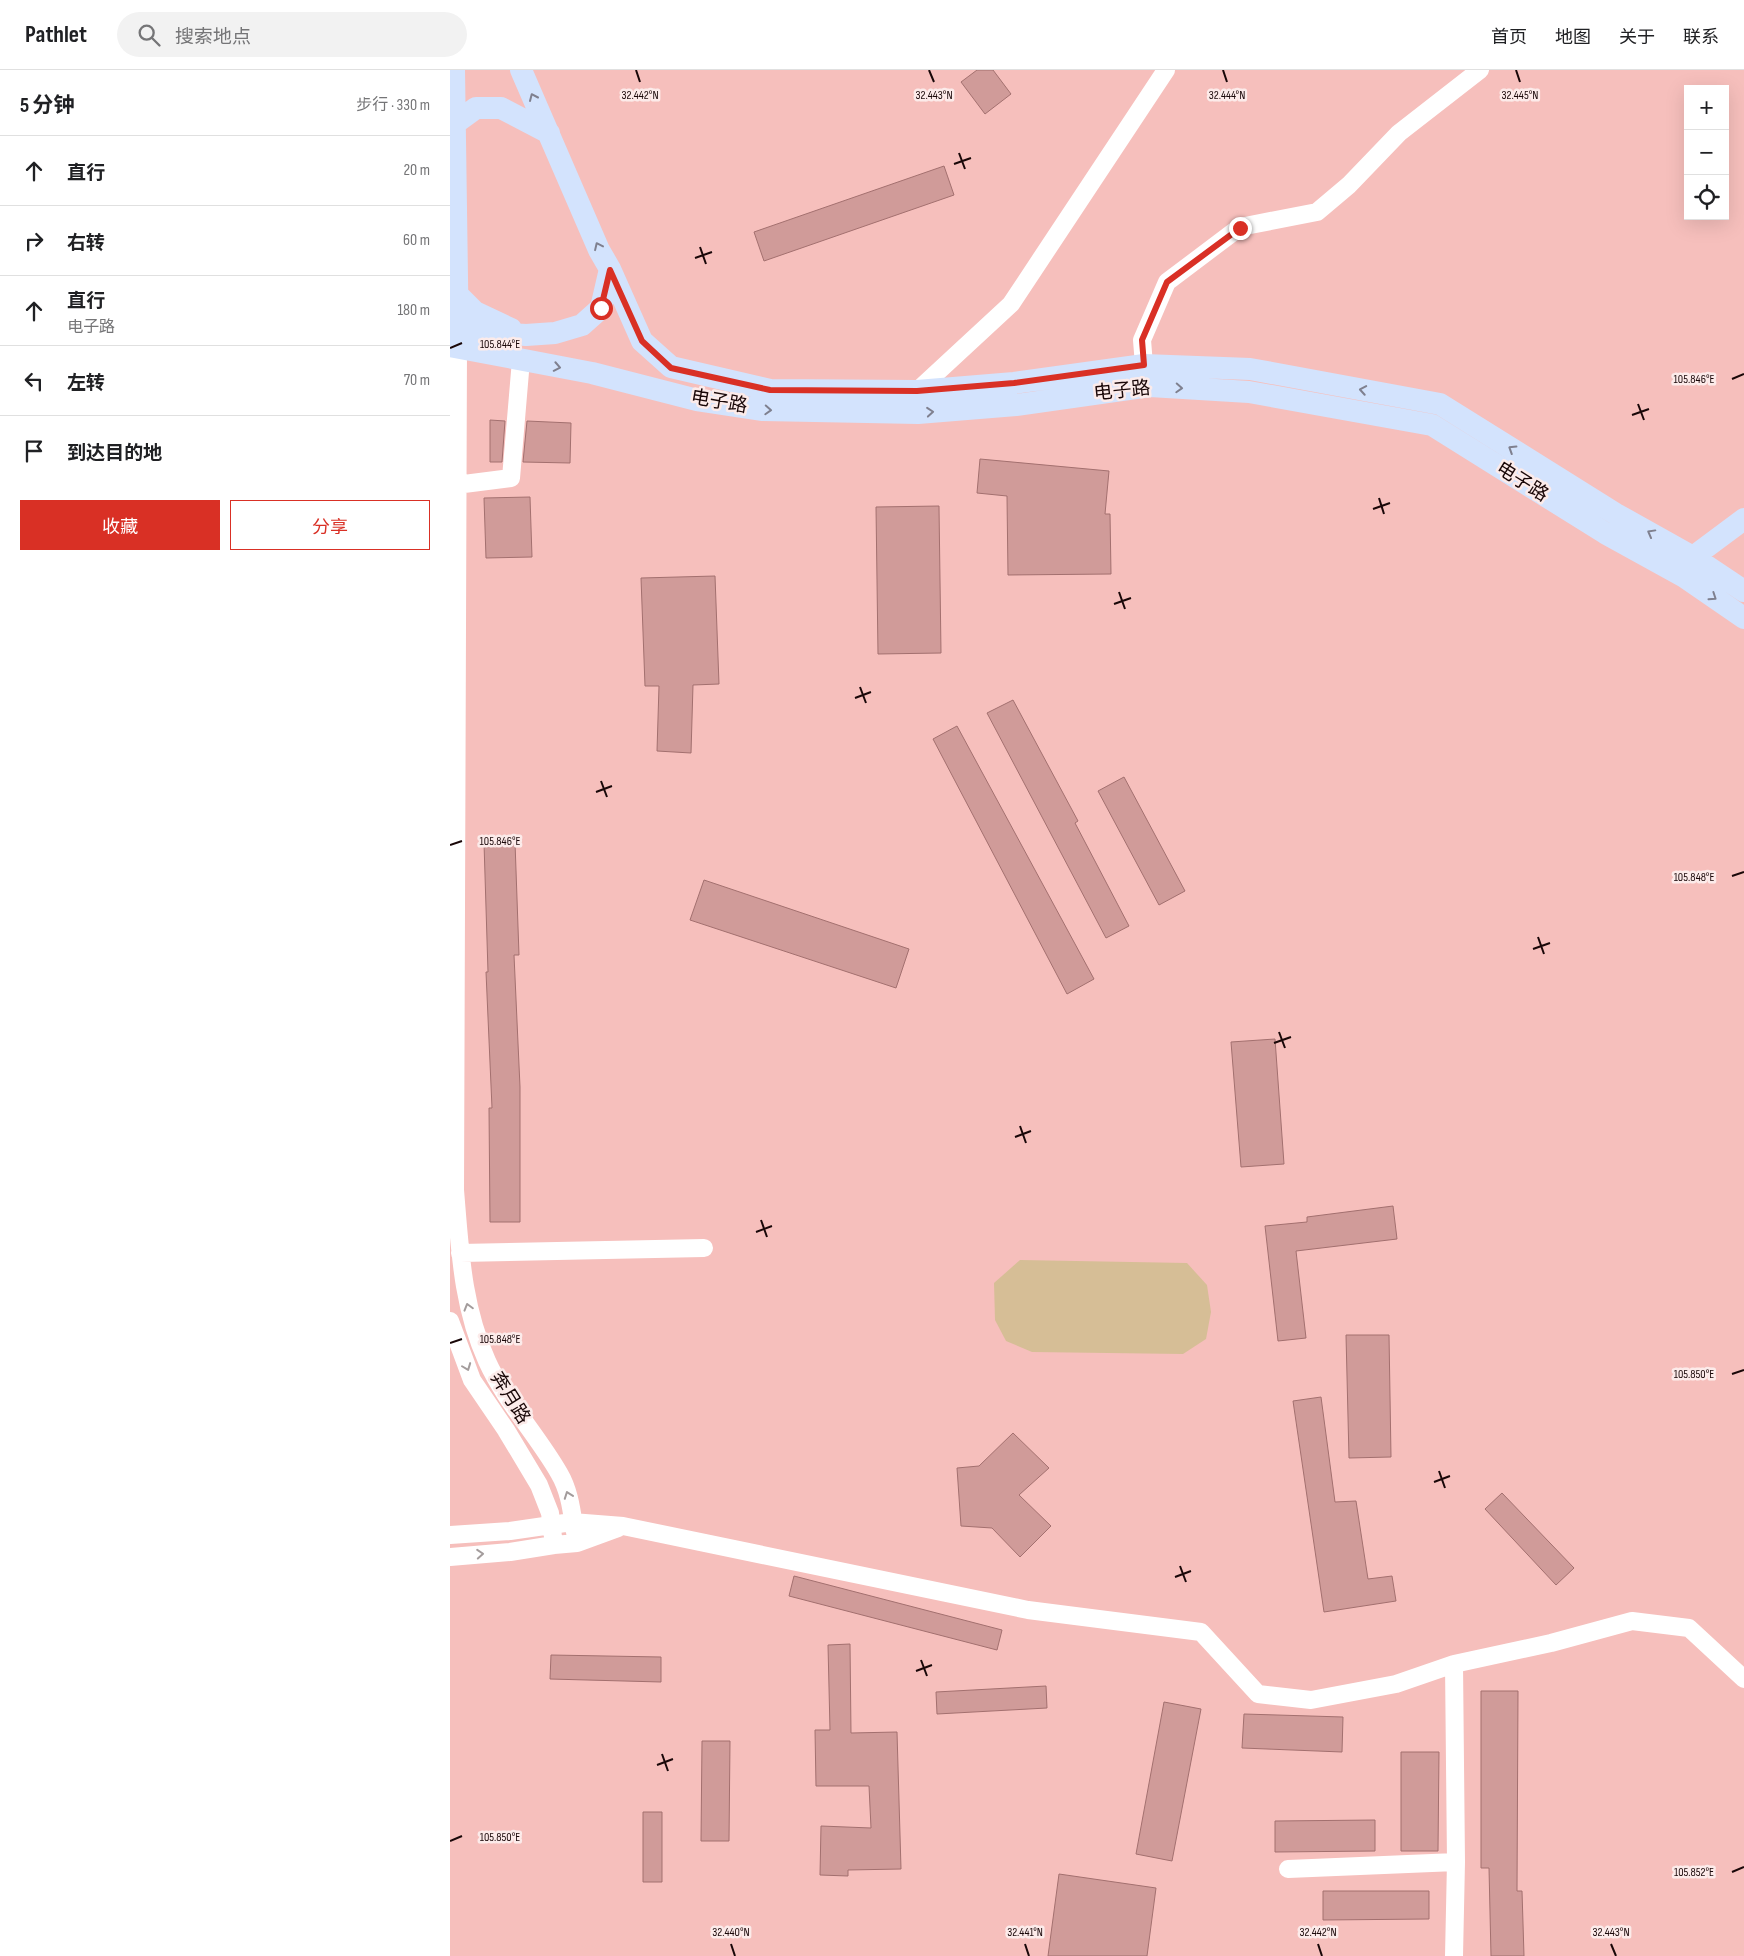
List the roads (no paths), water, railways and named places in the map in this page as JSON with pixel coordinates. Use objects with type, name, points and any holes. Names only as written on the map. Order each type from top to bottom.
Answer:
[{"type":"main road","points":[[454,70],[458,295],[454,338],[526,336],[555,333],[582,325],[601,308],[610,270]]},
{"type":"main road","name":"电子路","points":[[521,70],[599,250],[642,341],[671,368],[770,390],[917,391],[1014,383],[1144,365],[1250,369],[1440,404],[1616,514],[1693,556],[1744,591]]},
{"type":"main road","points":[[454,124],[476,108],[501,108],[549,133]]},
{"type":"main road","points":[[458,295],[475,312],[526,336]]},
{"type":"main road","name":"电子路","points":[[454,338],[521,360],[592,373],[697,400],[763,410],[918,413],[1016,405],[1150,386],[1249,392],[1432,426],[1605,533],[1683,576],[1744,618]]},
{"type":"main road","points":[[1683,576],[1693,556],[1744,519]]},
{"type":"main road","points":[[1693,556],[1744,535]]},
{"type":"street","points":[[917,391],[1011,304],[1166,70]]},
{"type":"street","points":[[1144,365],[1142,340],[1167,282],[1240,228],[1317,212],[1349,185],[1399,133],[1480,70]]},
{"type":"street","name":"奔月路","points":[[454,338],[456,485],[455,1190],[460,1253],[466,1302],[487,1362],[522,1419],[560,1474],[572,1505],[572,1522],[577,1543]]},
{"type":"street","points":[[456,485],[511,478],[521,360]]},
{"type":"street","points":[[460,1253],[704,1248]]},
{"type":"street","points":[[450,1321],[472,1380],[540,1485],[550,1513],[554,1544]]},
{"type":"street","points":[[450,1535],[510,1531],[572,1522],[623,1526],[1028,1610],[1201,1632],[1258,1694],[1311,1700],[1396,1684],[1454,1664],[1551,1643],[1632,1621],[1690,1628],[1744,1680]]},
{"type":"street","points":[[450,1556],[510,1552],[554,1544],[577,1543],[623,1526]]},
{"type":"street","points":[[1454,1664],[1456,1862],[1454,1956]]},
{"type":"street","points":[[1288,1868],[1456,1862]]}]
